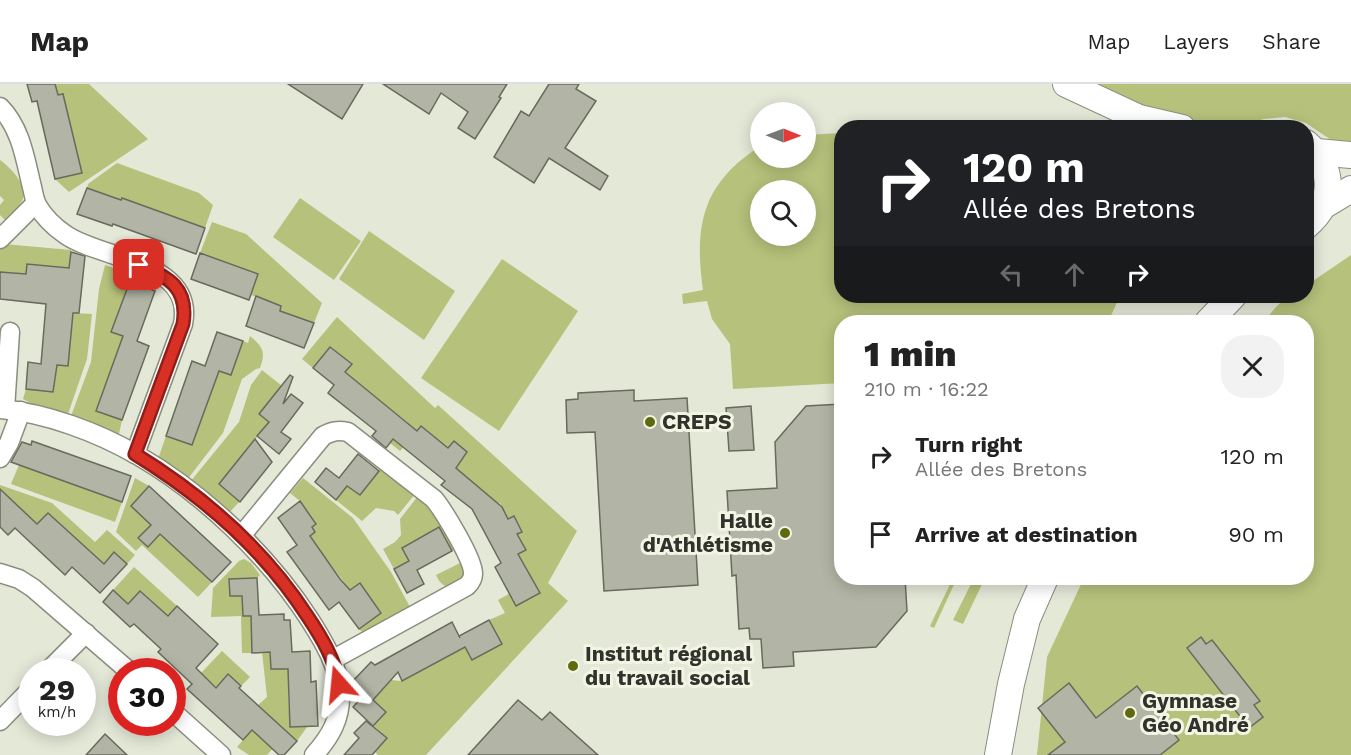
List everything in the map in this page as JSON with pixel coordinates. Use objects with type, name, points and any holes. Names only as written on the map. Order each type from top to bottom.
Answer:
[{"type":"street","points":[[1065,84],[1140,120]]},
{"type":"street","points":[[0,107],[14,126],[20,139],[36,203],[48,220],[67,236],[80,243],[160,273],[181,294],[185,314],[183,324],[135,454]]},
{"type":"street","points":[[1314,148],[1351,155]]},
{"type":"street","points":[[1314,151],[1324,164],[1328,178],[1328,193],[1323,207],[1314,220]]},
{"type":"street","points":[[1323,207],[1351,189]]},
{"type":"street","points":[[0,239],[36,203]]},
{"type":"street","points":[[1215,315],[1226,303]]},
{"type":"street","points":[[0,458],[9,444],[10,332]]},
{"type":"street","points":[[9,410],[63,422],[135,454],[192,494],[241,536],[270,565],[316,629],[332,660],[339,684],[338,715],[330,735],[314,755]]},
{"type":"street","points":[[241,536],[323,436],[331,431],[348,432],[434,499],[447,518],[472,567],[471,580],[467,586],[332,660]]},
{"type":"street","points":[[0,573],[19,579],[33,588],[114,658]]},
{"type":"street","points":[[998,755],[1011,684],[1027,619],[1043,585]]},
{"type":"street","points":[[61,658],[86,633]]},
{"type":"street","points":[[0,721],[18,702]]},
{"type":"street","points":[[186,724],[221,755]]},
{"type":"green space","points":[[55,84],[89,84],[148,139],[69,192],[55,179],[82,172],[63,95],[58,95]]},
{"type":"green space","points":[[1089,84],[1351,84],[1351,149],[1343,148],[1314,128],[1314,120],[1296,120],[1285,117],[1260,120],[1180,120]]},
{"type":"green space","points":[[834,133],[834,303],[1117,303],[1111,315],[834,315],[834,383],[733,389],[730,344],[712,319],[707,301],[683,304],[682,294],[703,290],[700,246],[706,208],[725,176],[750,154],[750,168],[816,168],[816,134]]},
{"type":"green space","points":[[0,160],[9,167],[21,184],[24,196],[5,220],[0,215],[0,205],[4,200],[0,196]]},
{"type":"green space","points":[[117,163],[199,193],[213,205],[205,228],[87,188],[88,184]]},
{"type":"green space","points":[[300,198],[361,241],[334,280],[273,237]]},
{"type":"green space","points":[[212,222],[246,234],[322,303],[314,323],[280,311],[281,306],[251,295],[258,274],[200,253]]},
{"type":"green space","points":[[369,231],[455,291],[424,340],[339,279]]},
{"type":"green space","points":[[4,244],[71,250],[67,295],[54,267],[28,264],[26,274],[0,272],[0,249]]},
{"type":"green space","points":[[1351,255],[1351,755],[1037,755],[1047,657],[1081,585],[1314,585],[1314,315],[1269,315],[1280,303],[1314,303],[1314,280]]},
{"type":"green space","points":[[502,259],[578,311],[499,431],[421,378]]},
{"type":"green space","points":[[105,265],[127,273],[125,279],[130,281],[111,332],[123,336],[96,411],[122,420],[119,434],[71,416],[91,362],[99,289]]},
{"type":"green space","points":[[73,313],[92,314],[87,359],[68,414],[34,405],[23,399],[26,389],[53,392],[55,365],[68,366]]},
{"type":"green space","points":[[337,317],[435,408],[438,405],[577,531],[548,583],[568,601],[426,755],[378,755],[375,752],[387,738],[373,726],[386,712],[373,700],[391,680],[402,681],[465,647],[473,660],[502,644],[489,620],[505,613],[498,600],[509,594],[516,606],[540,593],[518,554],[525,550],[517,534],[522,532],[514,517],[508,519],[500,503],[476,516],[456,468],[462,460],[421,427],[400,451],[390,443],[407,422],[345,372],[351,364],[330,347],[313,368],[302,359]]},
{"type":"green space","points":[[250,336],[262,350],[263,358],[260,368],[242,379],[223,433],[187,480],[158,459],[166,436],[192,445],[219,371],[231,375],[243,341],[248,343]]},
{"type":"green space","points":[[262,370],[282,386],[269,422],[247,450],[240,501],[230,512],[190,482],[239,422],[251,385]]},
{"type":"green space","points":[[19,465],[122,502],[115,522],[11,484]]},
{"type":"green space","points":[[382,467],[415,494],[398,515],[394,511],[376,508],[362,521],[336,500],[347,486],[360,495]]},
{"type":"green space","points":[[135,478],[149,486],[131,506],[151,525],[138,539],[148,547],[160,534],[212,582],[198,597],[142,545],[136,551],[116,532]]},
{"type":"green space","points":[[303,478],[353,518],[391,572],[410,607],[362,632],[359,629],[381,612],[360,584],[350,590],[309,536],[315,532],[300,501],[290,493]]},
{"type":"green space","points":[[0,485],[52,503],[95,542],[107,530],[135,555],[127,564],[114,553],[96,572],[48,513],[33,529],[0,499]]},
{"type":"green space","points":[[418,496],[430,506],[456,549],[452,551],[438,527],[402,548],[409,561],[394,569],[383,549],[395,542],[401,535],[400,519]]},
{"type":"green space","points":[[244,559],[251,563],[260,575],[257,578],[229,579],[230,596],[246,596],[243,616],[268,615],[252,636],[252,653],[242,653],[241,616],[211,617],[213,588],[239,561]]},
{"type":"green space","points":[[462,562],[466,576],[454,588],[441,583],[436,575]]},
{"type":"green space","points":[[134,567],[177,606],[156,629],[144,612],[153,602],[141,591],[125,607],[113,590]]},
{"type":"green space","points":[[950,585],[954,585],[934,628],[930,626]]},
{"type":"green space","points":[[970,585],[982,585],[963,624],[953,620]]},
{"type":"green space","points":[[222,651],[250,677],[241,686],[228,674],[210,694],[201,673]]},
{"type":"green space","points":[[262,652],[270,653],[271,669],[299,669],[288,690],[289,713],[306,712],[307,727],[297,741],[258,705],[267,697]]},
{"type":"green space","points":[[252,730],[256,734],[260,730],[276,745],[267,755],[249,755],[237,747]]},
{"type":"building","points":[[27,84],[55,84],[58,95],[63,94],[82,173],[55,179],[37,101],[32,102]]},
{"type":"building","points":[[288,84],[363,84],[342,119]]},
{"type":"building","points":[[383,84],[507,84],[499,97],[501,98],[475,139],[458,128],[468,112],[441,93],[429,114]]},
{"type":"building","points":[[549,84],[579,84],[576,89],[596,101],[565,148],[608,176],[600,190],[549,158],[534,183],[494,157],[521,111],[529,116]]},
{"type":"building","points":[[87,188],[205,228],[196,254],[113,224],[112,226],[77,214]]},
{"type":"building","points":[[71,252],[85,256],[79,313],[73,313],[68,366],[57,365],[53,392],[26,389],[28,362],[41,364],[46,304],[0,299],[0,272],[26,274],[27,264],[69,268]]},
{"type":"building","points":[[200,253],[258,274],[249,300],[191,279]]},
{"type":"building","points":[[130,281],[155,291],[137,341],[149,346],[122,420],[96,411],[123,336],[111,332]]},
{"type":"building","points":[[256,296],[281,306],[280,311],[314,323],[304,348],[246,326]]},
{"type":"building","points":[[217,332],[243,341],[231,375],[219,371],[192,445],[166,436],[192,361],[205,366]]},
{"type":"building","points":[[330,347],[352,364],[345,372],[417,431],[421,426],[448,448],[454,441],[467,452],[456,468],[502,507],[508,519],[514,516],[522,532],[517,534],[526,550],[518,554],[540,593],[516,606],[495,567],[501,563],[472,509],[441,485],[445,481],[393,439],[386,448],[372,436],[376,431],[328,393],[334,385],[313,368]]},
{"type":"building","points":[[290,375],[293,377],[283,404],[291,394],[303,403],[281,432],[291,439],[279,454],[257,436],[269,422],[259,414]]},
{"type":"building","points":[[634,390],[634,401],[687,398],[698,585],[604,591],[595,432],[567,433],[566,400],[578,399],[578,393]]},
{"type":"building","name":"Halle d'Athlétisme","points":[[834,404],[834,585],[905,585],[907,611],[876,647],[793,652],[794,666],[763,668],[761,639],[750,639],[749,628],[739,629],[736,575],[732,576],[727,491],[777,488],[775,442],[806,406]]},
{"type":"building","points":[[751,406],[754,450],[729,451],[726,408]]},
{"type":"building","points":[[255,439],[272,462],[240,502],[219,484]]},
{"type":"building","points":[[32,441],[131,476],[122,502],[11,462],[22,442],[31,445]]},
{"type":"building","points":[[358,454],[379,471],[360,495],[347,486],[336,500],[315,482],[326,468],[339,478]]},
{"type":"building","points":[[149,486],[231,562],[212,582],[160,534],[148,547],[138,538],[151,525],[131,506]]},
{"type":"building","points":[[0,489],[37,524],[48,513],[104,564],[114,552],[127,564],[100,593],[72,567],[65,575],[15,528],[8,535],[0,527]]},
{"type":"building","points":[[300,501],[316,524],[312,527],[315,532],[310,536],[340,579],[350,590],[360,583],[381,613],[359,629],[339,602],[329,610],[287,552],[297,545],[278,518]]},
{"type":"building","points":[[439,527],[452,551],[417,570],[424,584],[407,593],[394,569],[409,561],[402,548]]},
{"type":"building","points":[[257,578],[259,615],[284,614],[284,620],[290,620],[292,652],[310,651],[311,682],[316,681],[318,726],[290,727],[288,669],[271,669],[270,652],[252,653],[251,616],[243,616],[242,596],[230,596],[229,579]]},
{"type":"building","points":[[113,590],[128,604],[140,591],[168,616],[177,606],[218,644],[196,668],[216,688],[228,674],[241,686],[239,688],[297,741],[284,755],[279,755],[252,730],[243,740],[187,689],[192,684],[186,678],[186,658],[164,658],[158,652],[161,649],[134,624],[130,627],[103,602]]},
{"type":"building","points":[[489,620],[502,644],[472,660],[465,647],[402,681],[398,672],[373,700],[386,712],[373,726],[353,707],[365,694],[352,682],[371,662],[375,665],[452,622],[459,636]]},
{"type":"building","points":[[1201,637],[1206,644],[1212,640],[1260,701],[1254,705],[1263,717],[1249,728],[1187,648]]},
{"type":"building","name":"Gymnase Géo André","points":[[1069,683],[1096,718],[1137,686],[1179,740],[1160,755],[1048,755],[1065,742],[1038,708]]},
{"type":"building","points":[[518,700],[542,720],[550,712],[598,755],[468,755]]},
{"type":"building","points":[[366,721],[387,738],[372,755],[344,755],[359,738],[354,733]]},
{"type":"building","points":[[105,734],[127,755],[86,755]]},
{"type":"place","name":"CREPS","points":[[650,422]]},
{"type":"place","name":"Halle d'Athlétisme","points":[[785,533]]},
{"type":"place","name":"Institut régional du travail social","points":[[573,666]]},
{"type":"place","name":"Gymnase Géo André","points":[[1130,713]]},
{"type":"route","points":[[139,265],[168,278],[181,294],[185,314],[135,454],[192,494],[241,536],[270,565],[316,629],[332,660],[339,684]]}]
